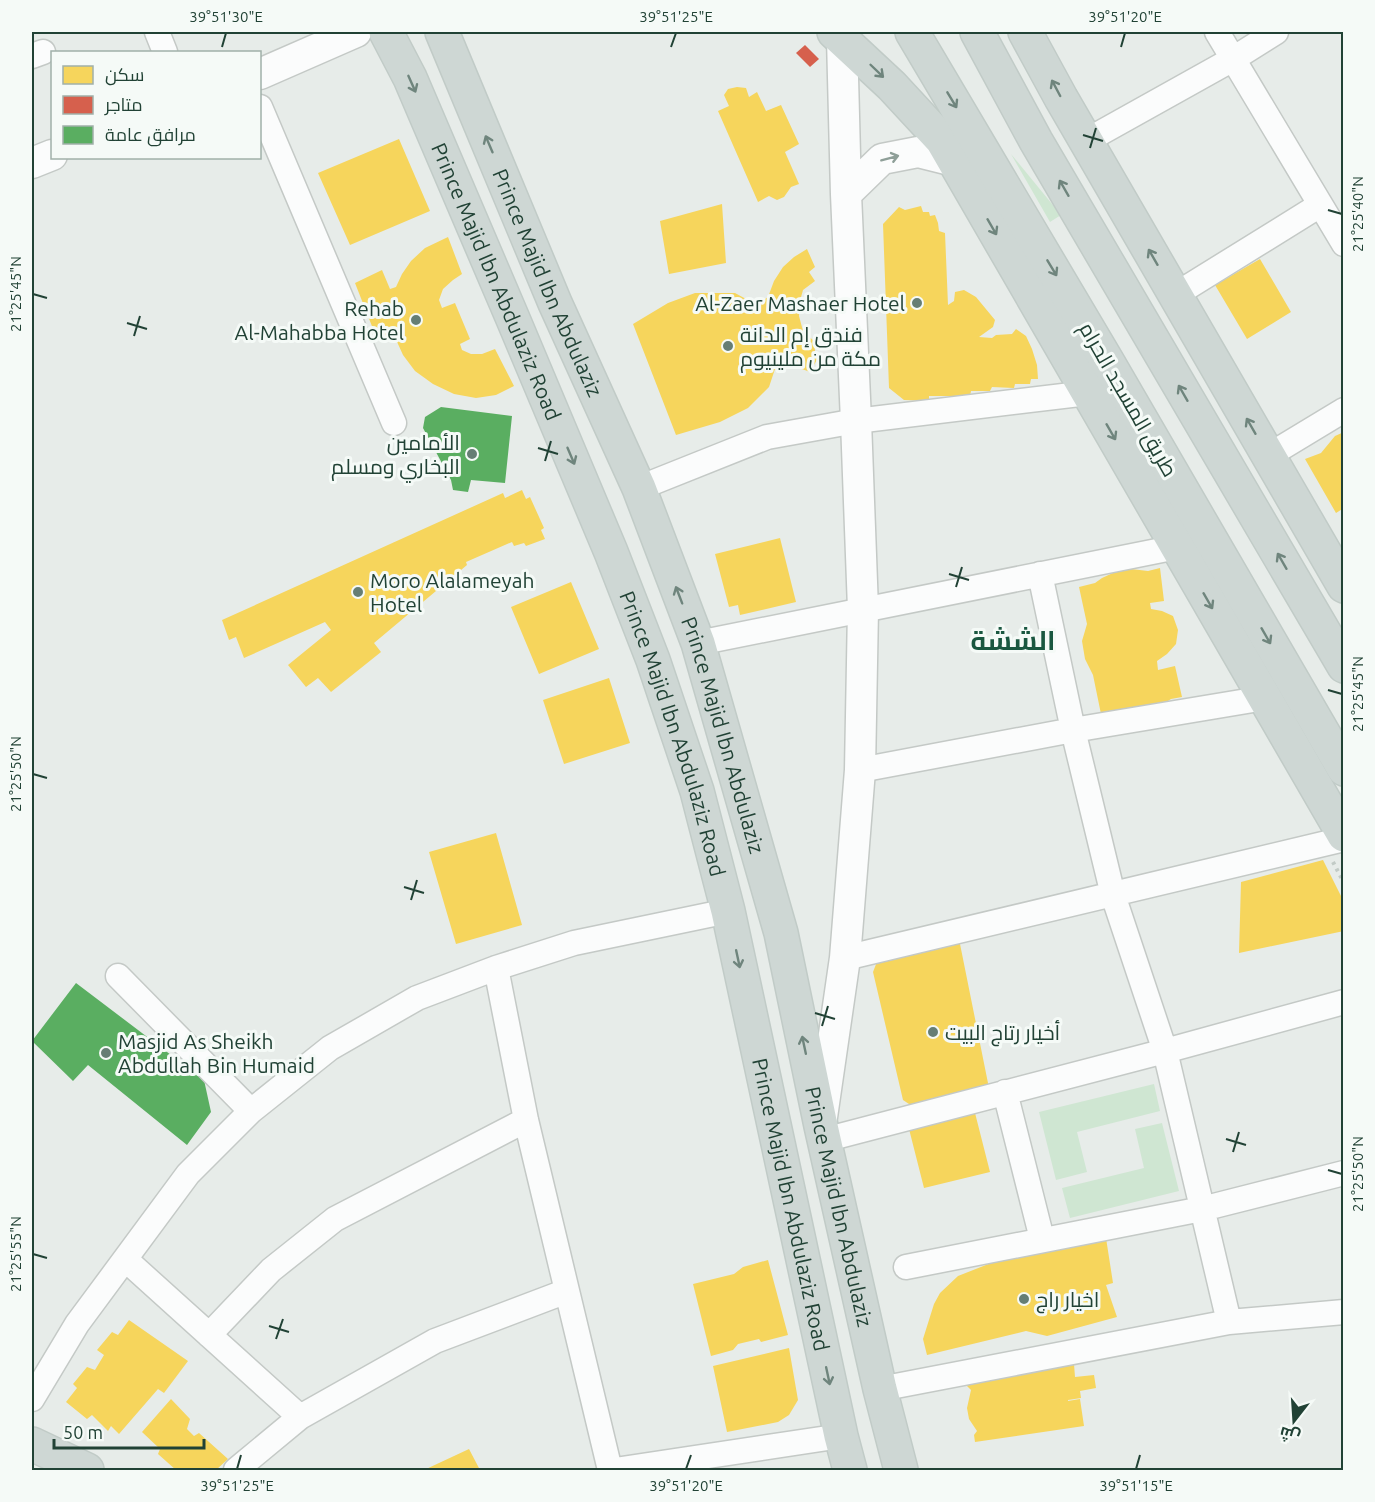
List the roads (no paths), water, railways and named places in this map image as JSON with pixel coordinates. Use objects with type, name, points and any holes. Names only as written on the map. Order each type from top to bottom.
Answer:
[{"type":"main road","name":"Prince Majid Ibn Abdulaziz Road","points":[[386,32],[410,78],[611,552],[653,660],[697,791],[728,910],[840,1436],[850,1470]]},
{"type":"main road","name":"Prince Majid Ibn Abdulaziz","points":[[442,32],[555,303],[639,488],[698,643],[781,933],[822,1133],[880,1389],[902,1470]]},
{"type":"main road","name":"طريق المسجد الحرام","points":[[912,32],[1344,769]]},
{"type":"main road","points":[[977,32],[1036,141],[1344,666]]},
{"type":"main road","points":[[1025,32],[1344,586]]},
{"type":"main road","points":[[838,35],[892,86],[942,140],[1344,835]]},
{"type":"main road","points":[[513,319],[555,303]]},
{"type":"main road","points":[[1171,536],[1193,510]]},
{"type":"main road","points":[[32,1444],[87,1470]]},
{"type":"street","points":[[157,32],[165,51]]},
{"type":"street","points":[[261,74],[356,32]]},
{"type":"street","points":[[1217,32],[1344,244]]},
{"type":"street","points":[[1086,141],[1233,59],[1276,32]]},
{"type":"street","points":[[838,35],[863,609],[860,770],[845,958],[822,1133],[1005,1092],[1344,1002]]},
{"type":"street","points":[[261,109],[394,423]]},
{"type":"street","points":[[846,194],[882,159],[918,152],[954,161]]},
{"type":"street","points":[[32,163],[51,155]]},
{"type":"street","points":[[1175,295],[1320,205]]},
{"type":"street","points":[[639,488],[767,437],[856,421],[1088,393]]},
{"type":"street","points":[[1268,456],[1344,410]]},
{"type":"street","points":[[698,643],[1040,574],[1171,536]]},
{"type":"street","points":[[1040,574],[1073,730],[1113,895],[1165,1051],[1229,1322]]},
{"type":"street","points":[[860,770],[1073,730],[1264,698]]},
{"type":"street","points":[[845,958],[1344,839]]},
{"type":"street","points":[[32,1399],[77,1324],[188,1174],[251,1111],[330,1048],[417,998],[496,968],[574,942],[728,910]]},
{"type":"street","points":[[496,968],[526,1120],[610,1470]]},
{"type":"street","points":[[118,976],[251,1111]]},
{"type":"street","points":[[1005,1092],[1042,1239]]},
{"type":"street","points":[[209,1335],[271,1270],[335,1219],[526,1120]]},
{"type":"street","points":[[906,1267],[1202,1209],[1344,1173]]},
{"type":"street","points":[[125,1259],[300,1417]]},
{"type":"street","points":[[236,1470],[300,1417],[435,1341],[567,1291]]},
{"type":"street","points":[[880,1389],[1229,1322],[1344,1312]]},
{"type":"street","points":[[615,1470],[840,1436]]},
{"type":"place","name":"Al-Zaer Mashaer Hotel","points":[[917,303]]},
{"type":"place","name":"Rehab Al-Mahabba Hotel","points":[[416,320]]},
{"type":"place","name":"فندق إم الدانة مكة من ملينيوم","points":[[728,346]]},
{"type":"place","name":"الأمامين البخاري ومسلم","points":[[472,454]]},
{"type":"place","name":"Moro Alalameyah Hotel","points":[[358,592]]},
{"type":"place","name":"أخيار رتاج البيت","points":[[933,1032]]},
{"type":"place","name":"Masjid As Sheikh Abdullah Bin Humaid","points":[[106,1053]]},
{"type":"place","name":"اخيار راج","points":[[1024,1299]]},
{"type":"district","name":"الششة","points":[[1013,640]]}]
